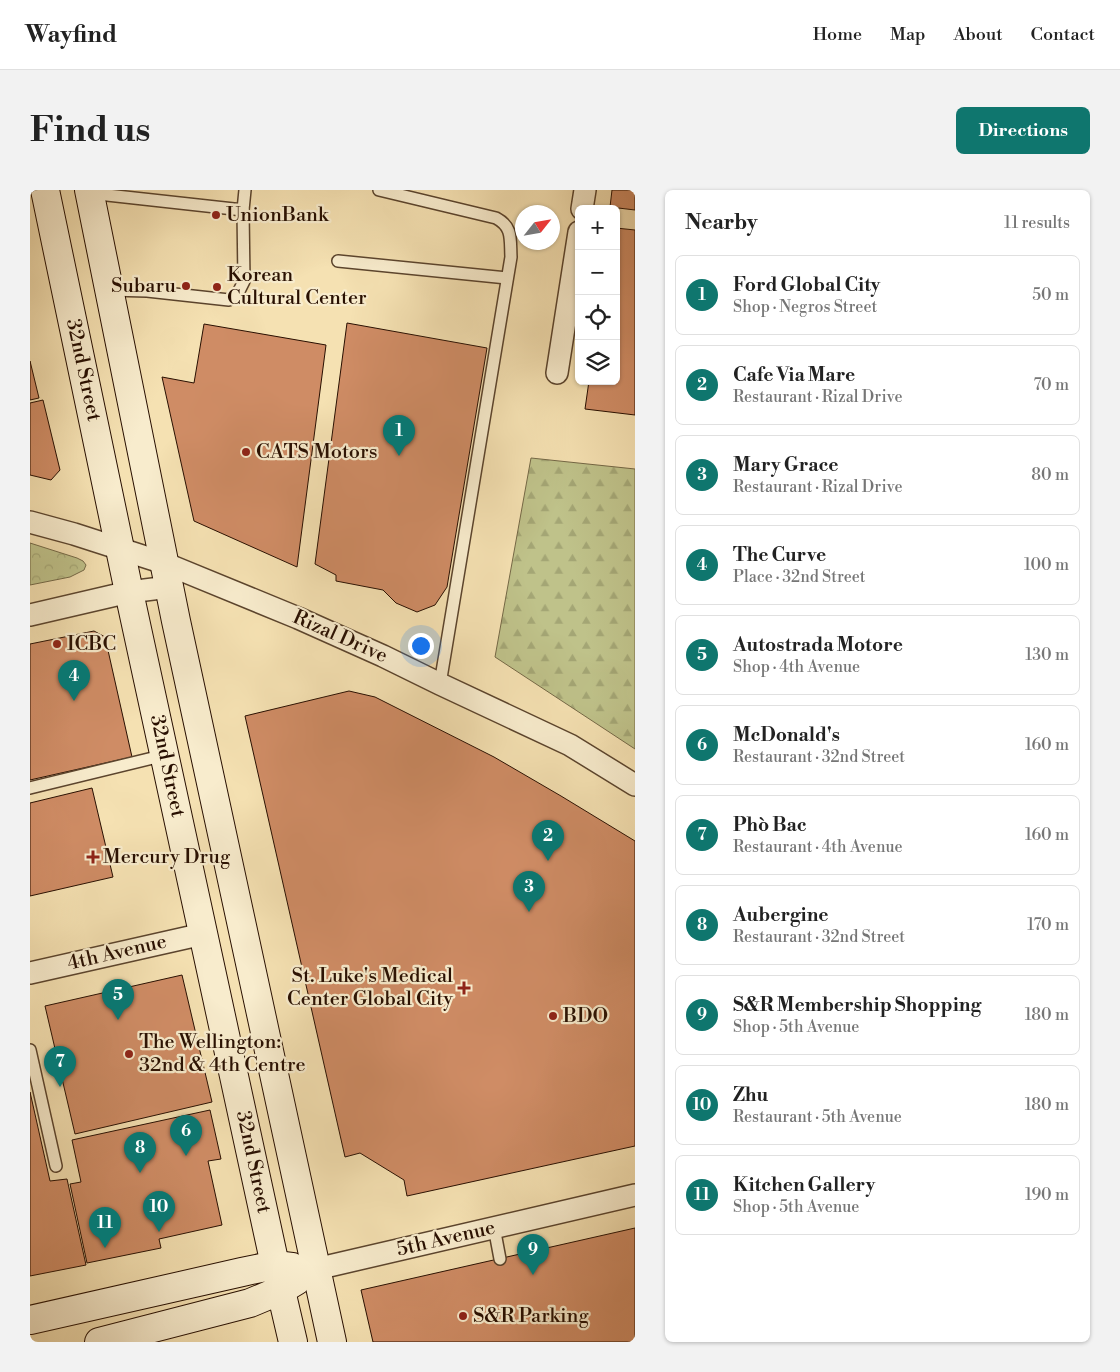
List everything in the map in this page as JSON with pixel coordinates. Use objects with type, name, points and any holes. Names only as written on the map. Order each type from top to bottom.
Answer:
[{"type":"main road","name":"32nd Street","points":[[45,190],[129,592],[293,1342]]},
{"type":"main road","name":"32nd Street","points":[[89,191],[166,575],[332,1342]]},
{"type":"main road","name":"5th Avenue","points":[[30,1320],[278,1278],[316,1269]]},
{"type":"main road","name":"5th Avenue","points":[[99,1342],[239,1307],[250,1303],[278,1278]]},
{"type":"street","points":[[583,205],[585,190]]},
{"type":"street","points":[[557,373],[576,250]]},
{"type":"street","name":"Rizal Drive","points":[[30,522],[121,549],[166,575],[324,629],[570,745],[635,785]]},
{"type":"street","points":[[30,614],[129,592],[166,575]]},
{"type":"street","name":"4th Avenue","points":[[30,973],[203,934]]},
{"type":"street","name":"5th Avenue","points":[[316,1269],[635,1195]]},
{"type":"lane","points":[[109,290],[147,291],[229,300],[238,294],[244,281],[243,210],[245,190]]},
{"type":"lane","points":[[379,190],[496,218],[505,223],[510,233],[511,257],[440,684]]},
{"type":"lane","points":[[89,191],[243,210]]},
{"type":"lane","points":[[338,261],[507,278]]},
{"type":"lane","points":[[30,788],[165,755]]},
{"type":"lane","points":[[30,1050],[56,1166]]},
{"type":"lane","points":[[494,1227],[500,1259]]},
{"type":"green space","points":[[531,458],[635,469],[635,749],[495,657]]},
{"type":"green space","points":[[30,543],[83,561],[86,565],[84,570],[70,577],[30,585]]},
{"type":"building","points":[[612,190],[635,190],[635,210],[620,208],[620,205],[610,205]]},
{"type":"building","points":[[620,228],[635,230],[635,415],[585,409],[588,385],[620,385]]},
{"type":"building","points":[[347,323],[487,348],[447,587],[435,605],[417,612],[396,603],[383,590],[336,581],[336,575],[315,564]]},
{"type":"building","name":"CATS Motors","points":[[204,324],[326,345],[297,567],[194,521],[162,377],[194,383]]},
{"type":"building","points":[[30,361],[39,398],[30,400]]},
{"type":"building","points":[[43,400],[60,470],[51,480],[30,475],[30,403]]},
{"type":"building","points":[[94,631],[105,637],[132,757],[30,780],[30,644]]},
{"type":"building","name":"St. Luke's Medical Center Global City","points":[[349,691],[375,697],[494,757],[635,841],[635,1146],[407,1196],[404,1180],[360,1153],[345,1157],[245,716]]},
{"type":"building","points":[[92,788],[113,877],[30,896],[30,803]]},
{"type":"building","name":"The Wellington: 32nd & 4th Centre","points":[[182,975],[212,1102],[75,1134],[45,1006]]},
{"type":"building","points":[[30,1092],[50,1181],[67,1179],[86,1265],[30,1276]]},
{"type":"building","points":[[210,1110],[221,1159],[208,1161],[222,1225],[159,1239],[161,1248],[87,1263],[70,1184],[81,1182],[72,1140]]},
{"type":"building","name":"S&R Parking","points":[[635,1228],[635,1342],[373,1342],[361,1290]]},
{"type":"place","name":"UnionBank","points":[[216,215]]},
{"type":"place","name":"Subaru","points":[[186,286]]},
{"type":"place","name":"Korean Cultural Center","points":[[217,287]]},
{"type":"place","name":"CATS Motors","points":[[246,452]]},
{"type":"place","name":"Ford Global City","points":[[399,456]]},
{"type":"place","name":"ICBC","points":[[57,644]]},
{"type":"place","name":"The Curve","points":[[74,701]]},
{"type":"place","name":"Mercury Drug","points":[[93,857]]},
{"type":"place","name":"Cafe Via Mare","points":[[548,861]]},
{"type":"place","name":"Mary Grace","points":[[529,912]]},
{"type":"place","name":"St. Luke's Medical Center Global City","points":[[464,988]]},
{"type":"place","name":"BDO","points":[[553,1016]]},
{"type":"place","name":"Autostrada Motore","points":[[118,1020]]},
{"type":"place","name":"The Wellington: 32nd & 4th Centre","points":[[129,1054]]},
{"type":"place","name":"Phò Bac","points":[[60,1087]]},
{"type":"place","name":"McDonald's","points":[[186,1156]]},
{"type":"place","name":"Aubergine","points":[[140,1173]]},
{"type":"place","name":"Zhu","points":[[159,1232]]},
{"type":"place","name":"Kitchen Gallery","points":[[105,1248]]},
{"type":"place","name":"S&R Membership Shopping","points":[[533,1275]]},
{"type":"place","name":"S&R Parking","points":[[463,1316]]}]
